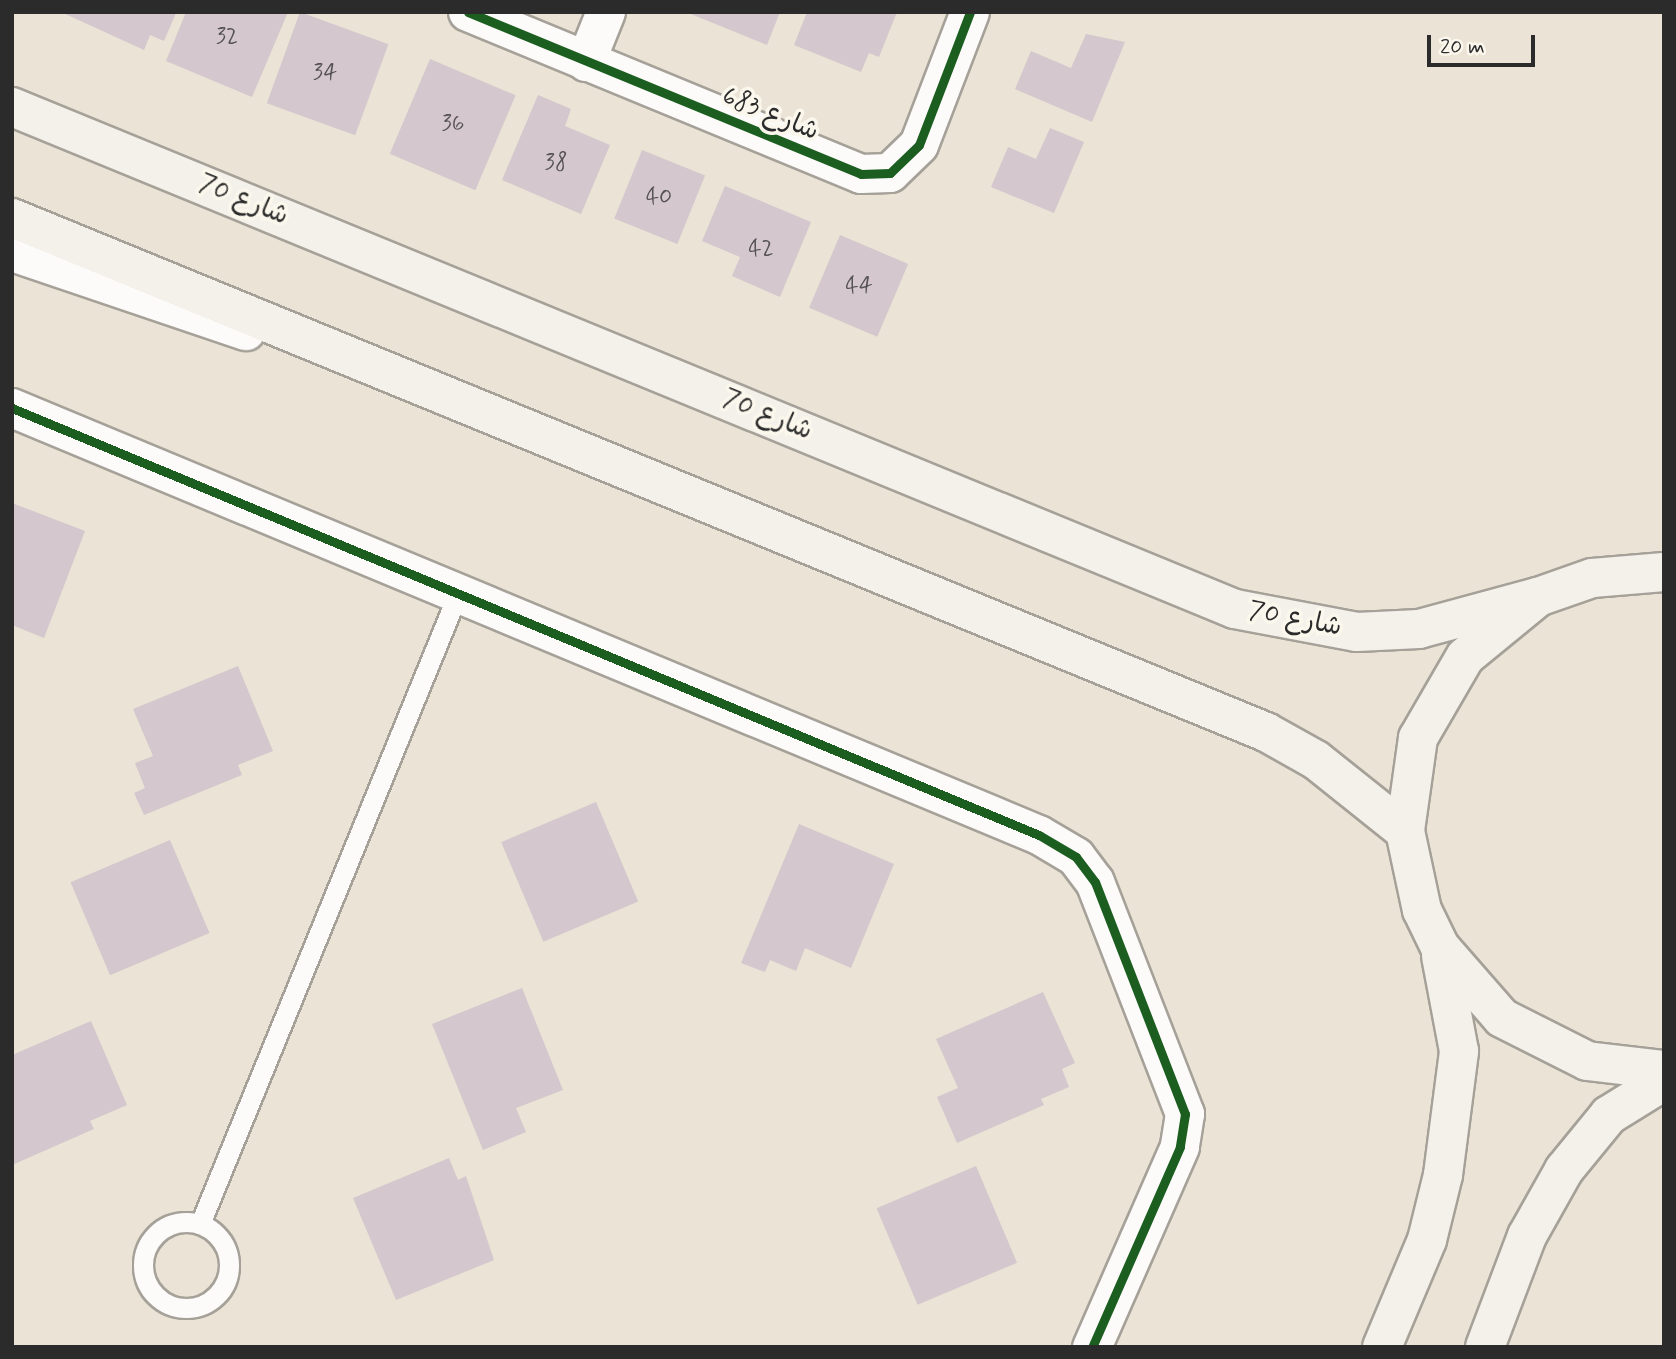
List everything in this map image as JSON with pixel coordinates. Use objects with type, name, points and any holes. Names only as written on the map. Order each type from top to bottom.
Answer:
[{"type":"main road","name":"شارع 70","points":[[12,107],[1236,609],[1357,632],[1431,627],[1538,597],[1592,578],[1659,566]]},
{"type":"main road","points":[[12,218],[1266,732],[1353,787],[1405,831]]},
{"type":"main road","points":[[1538,597],[1465,657],[1437,695],[1415,750],[1405,831],[1422,910],[1440,947],[1476,994],[1543,1043],[1587,1061],[1664,1070]]},
{"type":"main road","points":[[1382,1347],[1427,1240],[1443,1175],[1459,1051],[1440,947]]},
{"type":"main road","points":[[1485,1347],[1527,1236],[1564,1170],[1609,1115],[1664,1080]]},
{"type":"street","name":"شارع 683","points":[[468,12],[861,174],[890,173],[919,145],[970,12]]},
{"type":"street","points":[[586,62],[607,12]]},
{"type":"street","points":[[12,252],[254,334],[343,354]]},
{"type":"street","points":[[12,408],[458,590],[1039,835],[1087,869],[1185,1114],[1180,1147],[1092,1347]]},
{"type":"lane","points":[[200,1224],[458,590]]},
{"type":"lane","points":[[177,1222],[200,1224],[218,1236],[229,1257],[227,1280],[215,1298],[194,1309],[172,1307],[153,1294],[142,1274],[144,1251],[156,1232],[177,1222]]},
{"type":"building","points":[[61,12],[176,13],[164,41],[150,35],[144,50]]},
{"type":"building","points":[[186,12],[288,12],[252,97],[166,61]]},
{"type":"building","points":[[300,12],[388,44],[355,135],[267,103]]},
{"type":"building","points":[[686,12],[780,12],[767,45]]},
{"type":"building","points":[[807,12],[897,12],[879,57],[869,53],[861,72],[794,45]]},
{"type":"building","points":[[1086,34],[1125,42],[1092,122],[1015,89],[1031,51],[1071,68]]},
{"type":"building","points":[[430,59],[516,95],[475,190],[390,154]]},
{"type":"building","points":[[538,95],[571,109],[565,126],[610,145],[581,214],[502,180]]},
{"type":"building","points":[[1050,128],[1084,142],[1054,213],[991,187],[1008,147],[1036,159]]},
{"type":"building","points":[[642,150],[705,175],[677,244],[614,219]]},
{"type":"building","points":[[725,186],[811,222],[780,297],[732,276],[740,257],[702,241]]},
{"type":"building","points":[[840,235],[908,264],[877,337],[809,308]]},
{"type":"building","points":[[12,503],[85,531],[44,638],[12,625]]},
{"type":"building","points":[[238,666],[273,751],[238,765],[242,775],[144,815],[134,793],[145,788],[135,763],[153,756],[133,709]]},
{"type":"building","points":[[596,802],[638,901],[543,942],[501,842]]},
{"type":"building","points":[[799,824],[894,864],[851,968],[805,948],[796,971],[770,960],[765,972],[741,963]]},
{"type":"building","points":[[170,840],[209,933],[110,975],[71,882]]},
{"type":"building","points":[[522,988],[563,1090],[516,1108],[526,1132],[483,1150],[432,1024]]},
{"type":"building","points":[[1043,992],[1075,1063],[1062,1069],[1069,1087],[1041,1099],[1044,1105],[957,1143],[937,1097],[958,1088],[936,1039]]},
{"type":"building","points":[[91,1021],[127,1105],[90,1121],[94,1129],[12,1165],[12,1055]]},
{"type":"building","points":[[449,1158],[458,1180],[466,1176],[494,1260],[396,1300],[353,1198]]},
{"type":"building","points":[[976,1166],[1017,1263],[918,1305],[877,1208]]},
{"type":"cycle path","points":[[468,12],[861,174],[890,173],[919,145],[970,12]]},
{"type":"cycle path","points":[[12,408],[1039,835],[1076,857],[1095,882],[1185,1114],[1180,1147],[1092,1347]]}]
